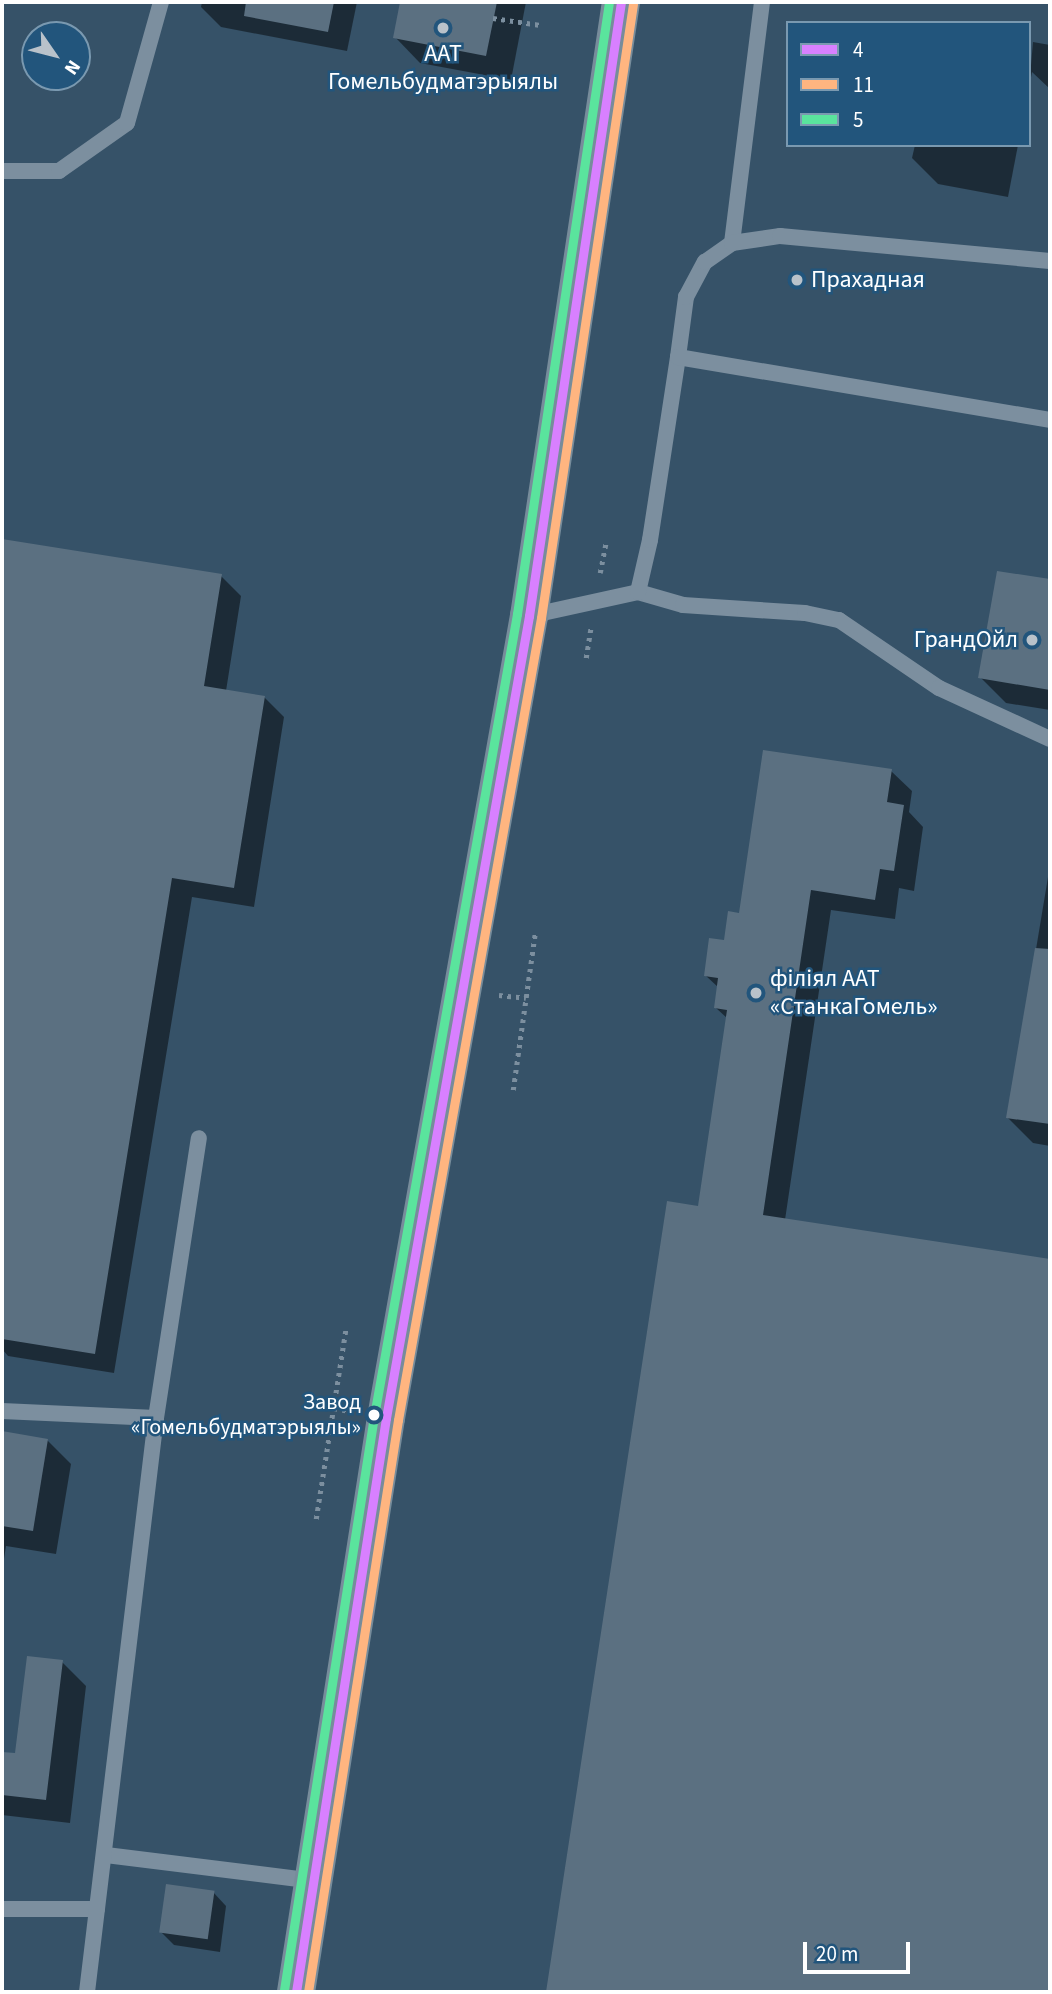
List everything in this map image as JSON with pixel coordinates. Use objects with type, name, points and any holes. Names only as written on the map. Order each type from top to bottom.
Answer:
[{"type":"street","points":[[296,1992],[386,1418],[529,616],[621,2]]},
{"type":"lane","points":[[2,172],[59,171],[127,123],[161,2]]},
{"type":"lane","points":[[732,243],[762,2]]},
{"type":"lane","points":[[638,592],[650,540],[686,297],[705,262],[732,243],[780,236],[1050,261]]},
{"type":"lane","points":[[678,357],[1050,421]]},
{"type":"lane","points":[[529,616],[638,592],[683,605],[805,613],[839,620],[939,688],[1050,739]]},
{"type":"lane","points":[[87,1992],[106,1855],[156,1418],[200,1138]]},
{"type":"lane","points":[[2,1411],[156,1418]]},
{"type":"lane","points":[[106,1855],[314,1881]]},
{"type":"lane","points":[[2,1909],[97,1909]]},
{"type":"path","points":[[493,18],[540,25]]},
{"type":"path","points":[[513,1090],[535,933]]},
{"type":"path","points":[[316,1519],[346,1328]]},
{"type":"building","points":[[246,2],[334,2],[328,32],[244,16]]},
{"type":"building","name":"ААТ Гомельбудматэрыялы","points":[[400,2],[497,2],[486,56],[393,38]]},
{"type":"building","points":[[2,539],[222,574],[204,686],[265,696],[234,888],[172,878],[95,1354],[2,1339]]},
{"type":"building","points":[[997,571],[1050,579],[1050,690],[978,678]]},
{"type":"building","points":[[763,750],[892,769],[887,802],[904,805],[894,871],[880,869],[875,900],[811,890],[763,1215],[1050,1259],[1050,1992],[546,1992],[667,1201],[698,1206],[727,1010],[714,1008],[718,978],[704,976],[709,938],[724,940],[728,911],[739,913]]},
{"type":"building","points":[[1035,948],[1050,949],[1050,1124],[1006,1118]]},
{"type":"building","points":[[2,1431],[48,1439],[33,1531],[2,1526]]},
{"type":"building","points":[[27,1656],[63,1660],[46,1800],[2,1795],[2,1752],[15,1753]]},
{"type":"building","points":[[166,1884],[215,1891],[208,1939],[159,1933]]},
{"type":"transit line","name":"5","points":[[284,1990],[374,1416],[517,614],[609,2]]},
{"type":"transit line","name":"4","points":[[296,1992],[386,1418],[529,616],[621,2]]},
{"type":"transit line","name":"11","points":[[308,1992],[398,1420],[541,618],[633,4]]},
{"type":"place","name":"ААТ Гомельбудматэрыялы","points":[[443,28]]},
{"type":"place","name":"Прахадная","points":[[797,280]]},
{"type":"place","name":"ГрандОйл","points":[[1032,640]]},
{"type":"place","name":"філіял ААТ «СтанкаГомель»","points":[[756,993]]},
{"type":"place","name":"Завод «Гомельбудматэрыялы»","points":[[374,1415]]}]
